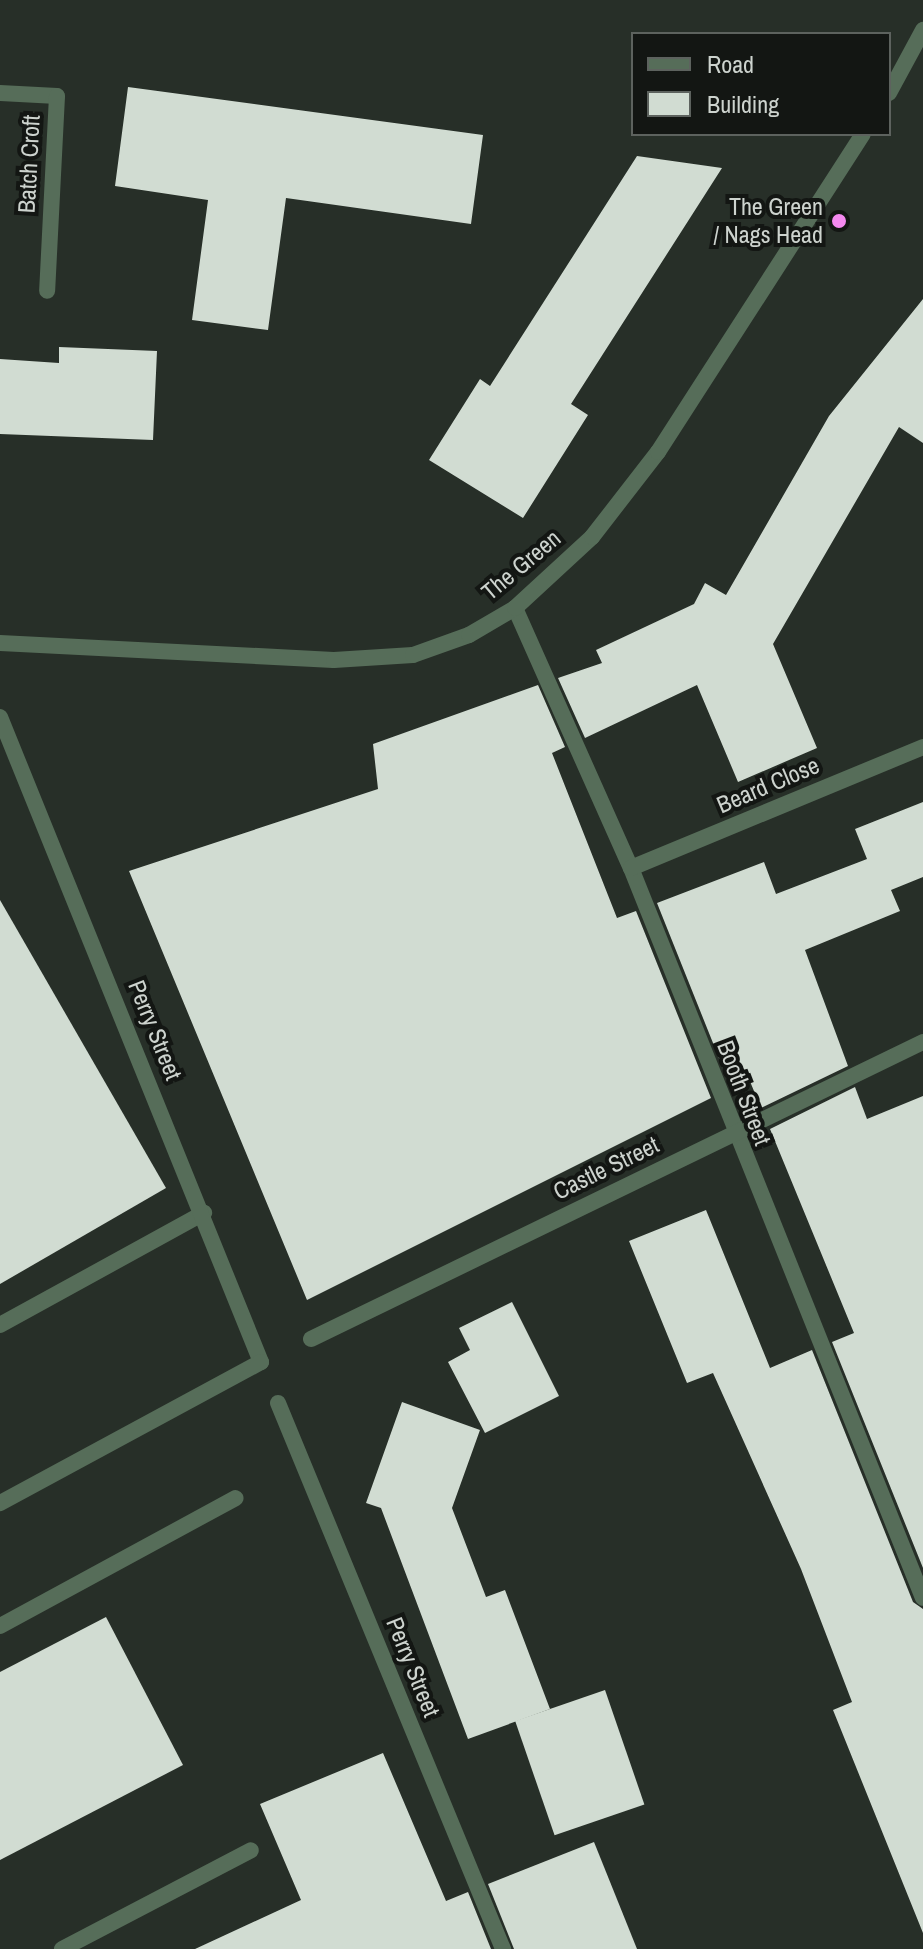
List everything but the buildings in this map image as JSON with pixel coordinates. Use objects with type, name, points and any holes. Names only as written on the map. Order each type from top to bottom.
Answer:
[{"type":"street","points":[[891,90],[923,30]]},
{"type":"street","points":[[907,65],[923,57]]},
{"type":"street","name":"Batch Croft","points":[[0,93],[57,96],[47,291]]},
{"type":"street","name":"The Green","points":[[0,643],[334,660],[397,656],[469,635],[515,608],[592,537],[658,452],[862,136]]},
{"type":"street","name":"Booth Street","points":[[515,608],[631,868],[734,1133],[923,1598]]},
{"type":"street","name":"Perry Street","points":[[0,717],[204,1213],[261,1362],[0,1503]]},
{"type":"street","name":"Beard Close","points":[[631,868],[923,747]]},
{"type":"street","name":"Castle Street","points":[[311,1339],[923,1042]]},
{"type":"street","points":[[0,1325],[204,1213]]},
{"type":"street","name":"Perry Street","points":[[278,1403],[503,1949]]},
{"type":"street","points":[[0,1626],[236,1498]]},
{"type":"street","points":[[62,1949],[251,1850]]},
{"type":"place","name":"The Green / Nags Head","points":[[839,221]]}]
